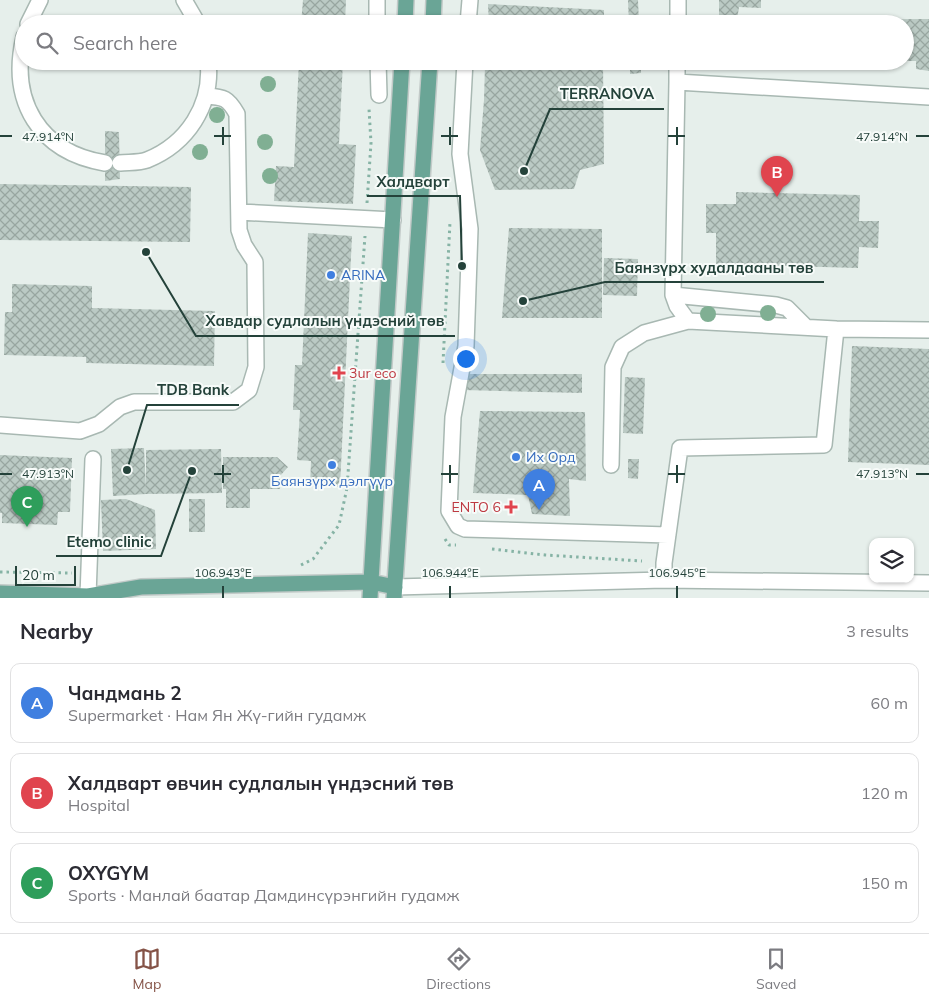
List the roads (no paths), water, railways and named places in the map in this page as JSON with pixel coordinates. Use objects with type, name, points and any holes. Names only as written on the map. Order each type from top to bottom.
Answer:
[{"type":"main road","points":[[405,15],[406,0]]},
{"type":"main road","points":[[433,15],[434,0]]},
{"type":"main road","points":[[370,598],[401,70]]},
{"type":"main road","points":[[394,593],[429,70]]},
{"type":"main road","points":[[0,593],[50,597],[91,597],[140,587],[371,582],[394,593]]},
{"type":"main road","points":[[378,598],[394,593]]},
{"type":"street","points":[[32,15],[40,0]]},
{"type":"street","points":[[184,0],[193,15]]},
{"type":"street","points":[[376,0],[377,15]]},
{"type":"street","points":[[469,15],[470,0]]},
{"type":"street","points":[[678,0],[678,15]]},
{"type":"street","points":[[19,70],[22,90],[28,108],[50,140],[79,158],[112,163],[145,160],[164,151],[182,138],[198,116],[206,96],[209,70]]},
{"type":"street","points":[[374,101],[377,70]]},
{"type":"street","points":[[465,70],[460,154],[470,229],[466,336],[453,417],[449,512],[458,526],[466,529],[668,535]]},
{"type":"street","points":[[677,70],[673,295],[677,306],[688,321]]},
{"type":"street","points":[[677,82],[929,97]]},
{"type":"street","points":[[0,425],[80,431],[100,424],[120,407],[134,402],[233,402],[249,390],[256,367],[255,262],[244,245],[239,230],[237,114],[231,104],[223,97],[206,96]]},
{"type":"street","points":[[239,212],[393,220]]},
{"type":"street","points":[[673,295],[776,305],[787,308],[806,327]]},
{"type":"street","points":[[611,465],[613,367],[622,347],[644,333],[688,321],[836,329],[929,330]]},
{"type":"street","points":[[664,580],[680,448],[824,445],[836,329]]},
{"type":"street","points":[[91,597],[88,573],[93,459]]},
{"type":"street","points":[[394,593],[556,590],[664,580],[929,583]]},
{"type":"place","name":"TERRANOVA","points":[[524,171]]},
{"type":"place","name":"Халдварт өвчин судлалын үндэсний төв","points":[[777,197]]},
{"type":"place","name":"Хавдар судлалын үндэсний төв","points":[[146,252]]},
{"type":"place","name":"Халдварт","points":[[462,266]]},
{"type":"place","name":"ARINA","points":[[331,275]]},
{"type":"place","name":"Баянзүрх худалдааны төв","points":[[523,301]]},
{"type":"place","name":"3ur eco","points":[[339,373]]},
{"type":"place","name":"Их Орд","points":[[516,457]]},
{"type":"place","name":"Баянзүрх дэлгүүр","points":[[332,465]]},
{"type":"place","name":"TDB Bank","points":[[127,470]]},
{"type":"place","name":"Etemo clinic","points":[[192,471]]},
{"type":"place","name":"ENTO 6","points":[[511,507]]},
{"type":"place","name":"Чандмань 2","points":[[539,510]]},
{"type":"place","name":"OXYGYM","points":[[27,527]]}]
